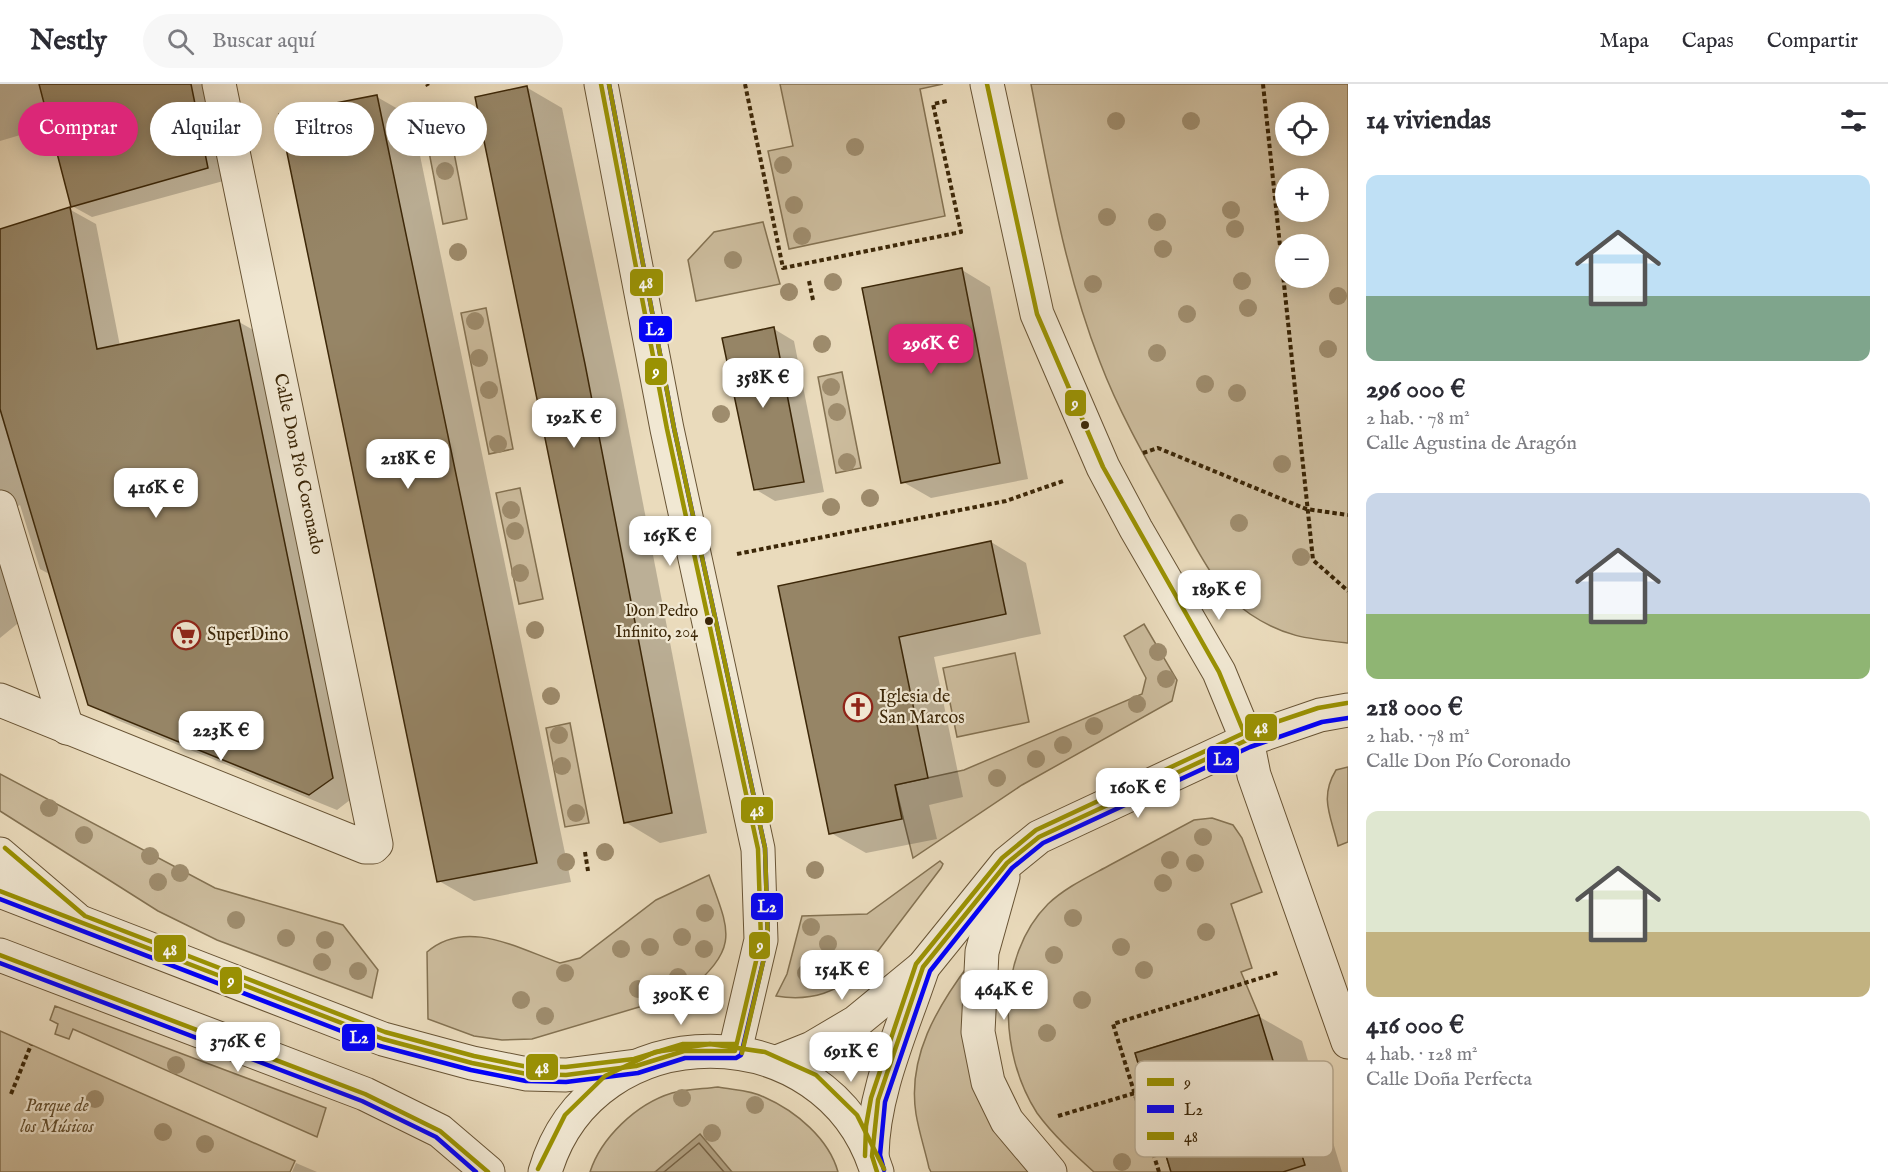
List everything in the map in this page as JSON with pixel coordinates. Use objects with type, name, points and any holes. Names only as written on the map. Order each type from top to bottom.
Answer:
[{"type":"street","name":"Calle Don Pío Coronado","points":[[67,728],[365,847],[373,847],[376,844],[219,84]]},
{"type":"street","points":[[601,84],[695,562],[758,849],[761,940],[735,1051]]},
{"type":"street","points":[[988,88],[1037,314],[1103,467],[1136,529],[1220,672],[1246,740],[1254,775],[1348,1042]]},
{"type":"street","points":[[0,507],[67,728]]},
{"type":"street","points":[[0,700],[67,728]]},
{"type":"street","points":[[777,1062],[812,1048],[856,1022],[923,967],[1007,863],[1039,837],[1246,740],[1320,715],[1348,710]]},
{"type":"street","points":[[0,854],[81,923]]},
{"type":"street","points":[[1007,863],[982,952],[978,1032],[988,1082],[1007,1120],[1050,1172]]},
{"type":"street","points":[[0,891],[383,1039],[472,1063],[527,1074],[566,1075],[636,1066],[684,1051],[735,1051],[777,1062],[817,1085],[849,1117],[878,1167]]},
{"type":"street","points":[[0,956],[365,1094],[440,1131],[488,1172]]},
{"type":"street","points":[[878,1167],[873,1127],[878,1100],[923,967]]},
{"type":"street","points":[[545,1172],[551,1150],[586,1100],[636,1066]]},
{"type":"path","points":[[745,84],[783,268],[961,232],[933,104],[988,88]]},
{"type":"path","points":[[1263,84],[1313,560],[1348,591]]},
{"type":"path","points":[[809,281],[813,300]]},
{"type":"path","points":[[695,562],[1006,501],[1158,447],[1306,509],[1348,515]]},
{"type":"path","points":[[585,852],[588,871]]},
{"type":"path","points":[[1135,1096],[1113,1024],[1319,960]]},
{"type":"path","points":[[11,1094],[31,1045]]},
{"type":"path","points":[[1014,1129],[1134,1093]]},
{"type":"path","points":[[1154,1157],[1159,1172]]},
{"type":"green space","points":[[780,84],[943,84],[920,89],[945,216],[789,249],[768,151],[793,146]]},
{"type":"green space","points":[[1031,84],[1348,84],[1348,643],[1297,636],[1262,622],[1227,594],[1201,556],[1136,440],[1100,362],[1077,294],[1052,189]]},
{"type":"green space","points":[[430,156],[455,156],[467,219],[443,224]]},
{"type":"green space","points":[[763,222],[780,284],[696,301],[688,260],[714,232]]},
{"type":"green space","points":[[486,308],[513,449],[489,454],[461,313]]},
{"type":"green space","points":[[842,372],[861,468],[836,473],[818,377]]},
{"type":"green space","points":[[520,488],[543,599],[519,604],[496,493]]},
{"type":"green space","points":[[1144,624],[1177,680],[1172,701],[1022,785],[913,858],[895,785],[964,770],[1142,694],[1146,678],[1124,636]]},
{"type":"green space","points":[[1015,653],[1029,722],[957,737],[943,668]]},
{"type":"green space","points":[[570,723],[589,823],[565,827],[546,728]]},
{"type":"green space","points":[[1348,767],[1348,842],[1338,846],[1328,807],[1328,789],[1336,770]]},
{"type":"green space","points":[[0,774],[215,888],[343,925],[378,970],[372,998],[217,940],[158,911],[0,811]]},
{"type":"green space","points":[[1212,818],[1233,825],[1242,838],[1262,892],[1231,904],[1252,968],[1241,972],[1259,1015],[1135,1053],[1137,1061],[1135,1061],[1135,1157],[1166,1157],[1171,1172],[1094,1172],[1057,1137],[1037,1113],[1024,1089],[1015,1062],[1010,1034],[1008,1006],[1011,977],[1019,950],[1031,925],[1048,904],[1085,878],[1194,820]]},
{"type":"green space","points":[[940,861],[943,864],[941,868],[865,968],[845,983],[824,993],[801,998],[776,996],[787,974],[802,916],[867,914]]},
{"type":"green space","points":[[709,875],[722,912],[726,939],[715,964],[686,993],[532,1039],[502,1040],[474,1036],[428,1019],[427,952],[442,942],[458,937],[475,937],[509,944],[560,963],[580,958],[656,900]]},
{"type":"green space","points":[[970,963],[994,1130],[1030,1172],[931,1172],[929,1168],[916,1114],[914,1093],[920,1053],[946,997]]},
{"type":"green space","points":[[55,1006],[326,1108],[317,1137],[73,1029],[69,1039],[55,1034],[58,1024],[50,1020]]},
{"type":"green space","name":"Parque de los Músicos","points":[[0,1031],[295,1161],[290,1172],[0,1172]]},
{"type":"green space","points":[[718,1087],[759,1095],[788,1110],[819,1137],[834,1160],[838,1172],[590,1172],[595,1159],[611,1135],[646,1105],[672,1093]]},
{"type":"water","points":[[700,1134],[732,1172],[655,1172]]},
{"type":"building","points":[[39,84],[191,84],[195,102],[150,102],[150,156],[206,156],[208,168],[71,207],[58,156],[138,156],[138,102],[44,102]]},
{"type":"building","points":[[527,86],[585,364],[672,813],[624,823],[487,155],[487,102],[476,102],[475,97]]},
{"type":"building","points":[[377,95],[386,138],[386,156],[390,156],[537,863],[437,882],[288,156],[374,156],[374,102],[341,102]]},
{"type":"building","points":[[70,207],[97,349],[239,320],[333,778],[309,795],[88,705],[0,409],[0,229]]},
{"type":"building","points":[[962,268],[1000,463],[901,483],[862,288]]},
{"type":"building","points":[[774,327],[804,482],[754,490],[722,338]]},
{"type":"building","name":"Iglesia de San Marcos","points":[[991,541],[1006,614],[899,637],[928,778],[895,785],[902,819],[829,834],[778,586]]},
{"type":"building","points":[[1259,1015],[1273,1061],[1137,1061],[1135,1053]]},
{"type":"building","points":[[1166,1157],[1303,1157],[1305,1165],[1283,1172],[1171,1172]]},
{"type":"transit line","name":"9","points":[[0,891],[383,1039],[472,1063],[527,1074],[566,1075],[636,1066],[684,1051],[735,1051],[761,940],[758,849],[667,429],[601,84]]},
{"type":"transit line","name":"L2","points":[[0,899],[380,1046],[471,1070],[526,1081],[566,1082],[638,1073],[685,1058],[736,1058],[741,1055],[768,941],[765,848],[674,428],[609,84]]},
{"type":"transit line","name":"48","points":[[609,84],[674,428],[765,848],[768,941],[742,1053]]},
{"type":"transit line","name":"9","points":[[877,1172],[872,1156],[878,1100],[923,967],[1007,863],[1039,837],[1247,740],[1219,672],[1103,467],[1037,314],[987,84]]},
{"type":"transit line","name":"48","points":[[865,1156],[866,1126],[871,1098],[916,964],[1002,858],[1036,830],[1244,733],[1318,708],[1347,703]]},
{"type":"transit line","name":"L2","points":[[884,1170],[880,1155],[885,1102],[930,971],[1012,868],[1043,843],[1250,747],[1322,722],[1348,718]]},
{"type":"transit line","name":"48","points":[[5,848],[85,916],[385,1032],[474,1056],[528,1067],[566,1067],[634,1059],[683,1044],[735,1044]]},
{"type":"transit line","name":"9","points":[[0,955],[365,1094],[440,1131],[488,1172]]},
{"type":"transit line","name":"L2","points":[[0,963],[362,1101],[436,1137],[476,1172]]},
{"type":"transit line","name":"48","points":[[538,1169],[565,1115],[605,1076],[655,1052],[710,1044],[765,1052],[816,1075],[857,1115],[884,1169]]},
{"type":"place","name":"Don Pedro Infinito, 204","points":[[709,621]]},
{"type":"place","name":"SuperDino","points":[[186,635]]},
{"type":"place","name":"Iglesia de San Marcos","points":[[858,707]]}]
